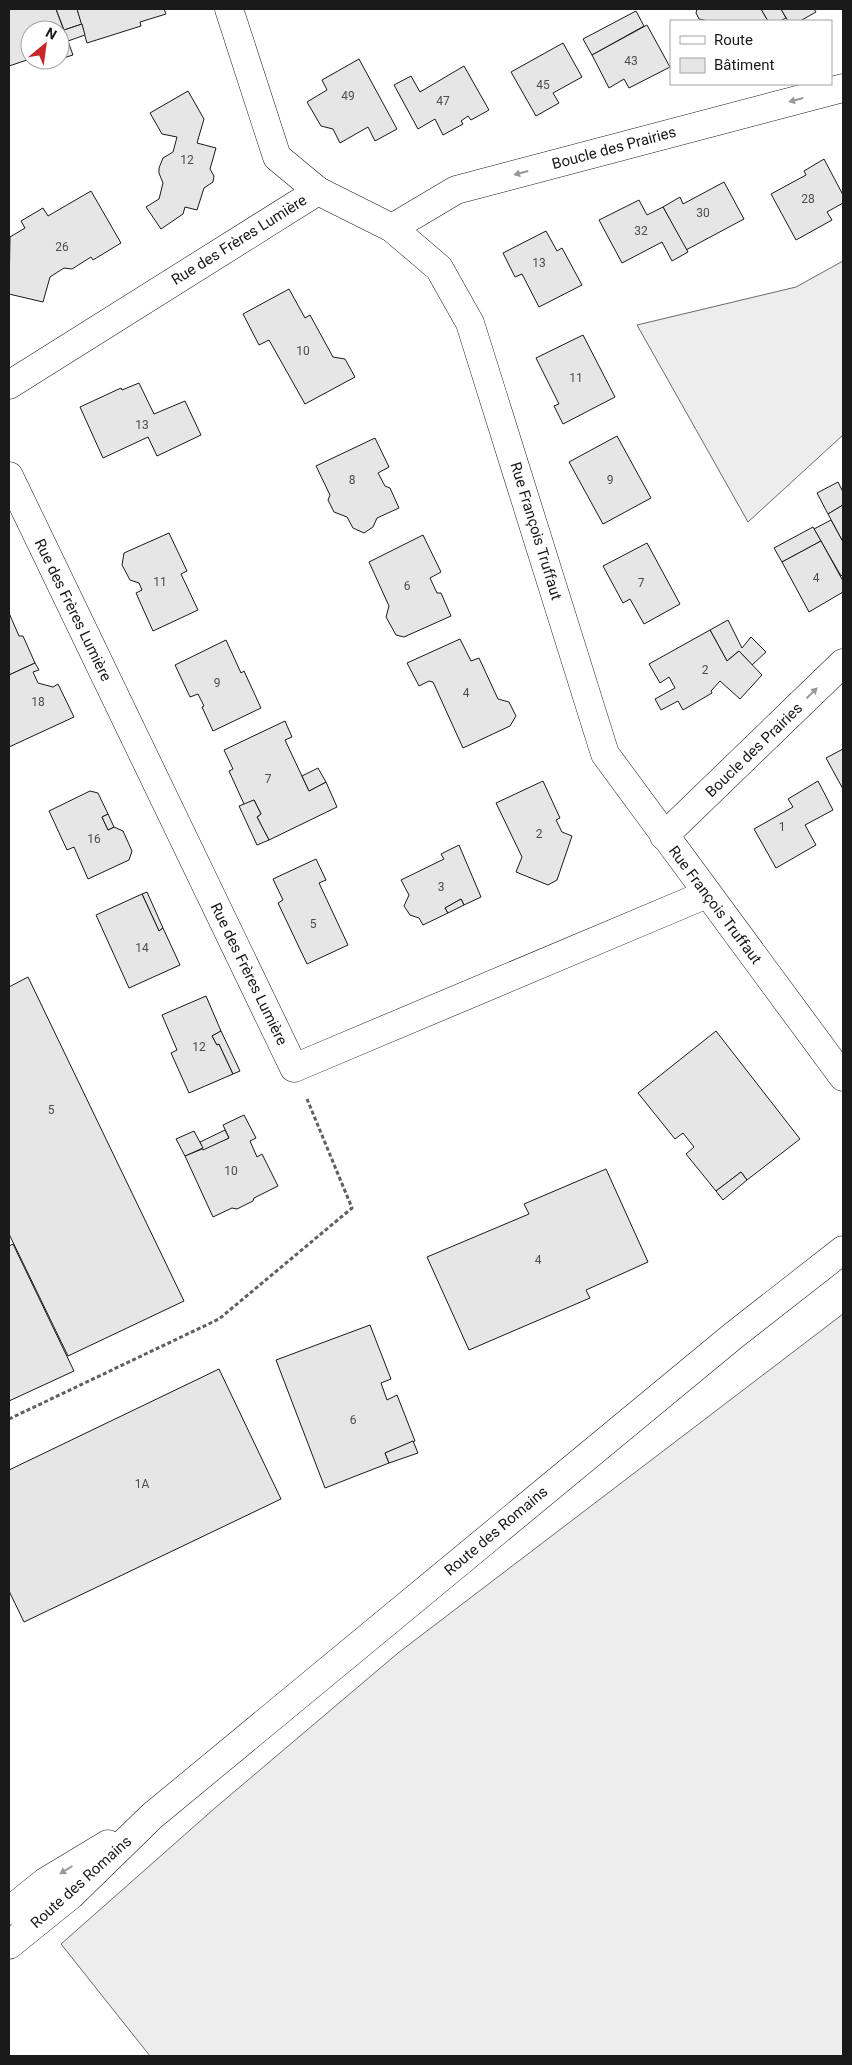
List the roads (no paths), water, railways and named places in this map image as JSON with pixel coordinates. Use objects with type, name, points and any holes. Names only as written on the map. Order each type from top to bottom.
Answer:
[{"type":"street","name":"Rue François Truffaut","points":[[229,9],[277,157],[318,191],[392,228],[439,268],[470,323],[606,754],[664,836],[843,1077]]},
{"type":"street","name":"Boucle des Prairies","points":[[392,228],[456,190],[843,88]]},
{"type":"street","name":"Rue des Frères Lumière","points":[[9,385],[318,191]]},
{"type":"street","name":"Rue des Frères Lumière","points":[[9,476],[294,1068],[707,894]]},
{"type":"street","name":"Boucle des Prairies","points":[[664,836],[843,663]]},
{"type":"street","name":"Route des Romains","points":[[9,1945],[71,1895],[152,1816],[725,1342],[843,1250]]},
{"type":"street","name":"Route des Romains","points":[[9,1911],[45,1882],[152,1816]]}]
